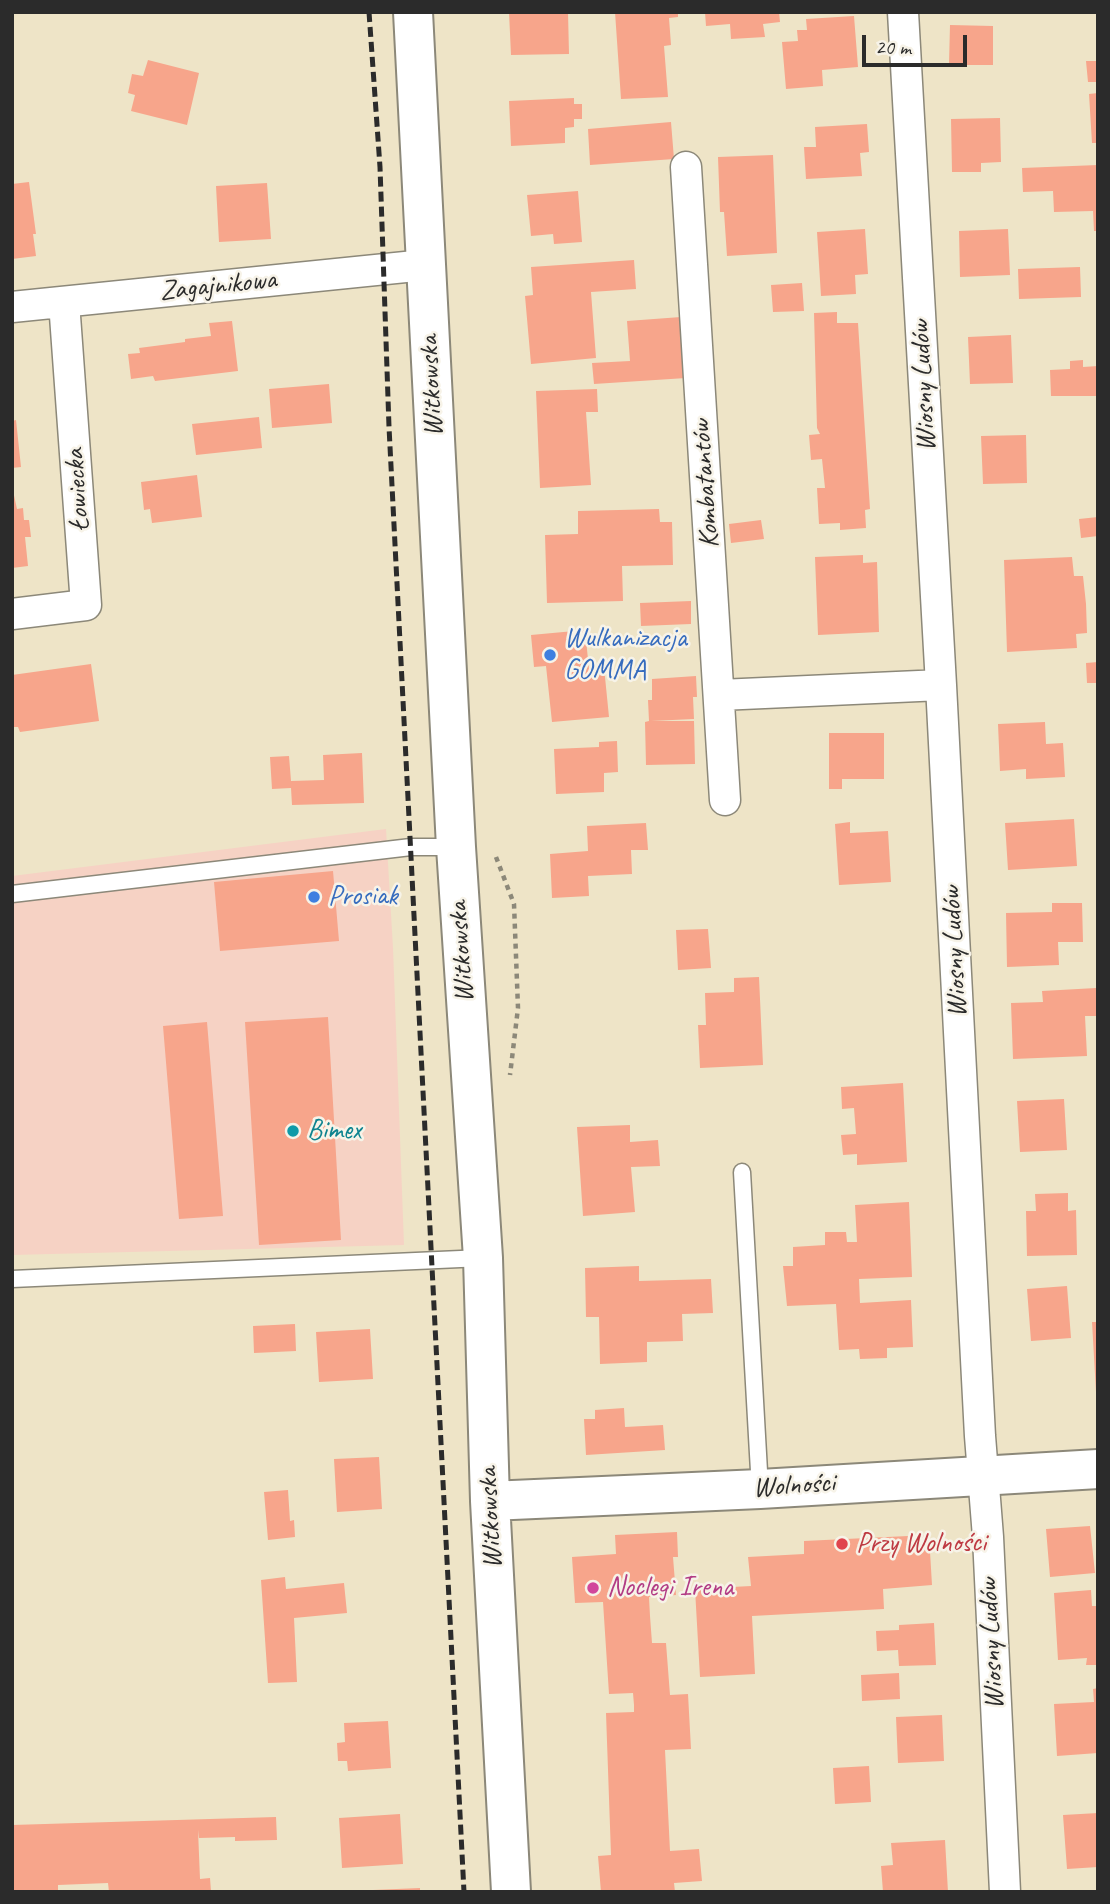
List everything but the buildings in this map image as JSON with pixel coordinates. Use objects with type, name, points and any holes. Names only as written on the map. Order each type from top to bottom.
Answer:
[{"type":"street","name":"Witkowska","points":[[413,12],[456,847],[483,1258],[490,1501],[511,1892]]},
{"type":"street","name":"Wiosny Ludów","points":[[903,12],[1005,1892]]},
{"type":"street","name":"Kombatantów","points":[[686,167],[725,800]]},
{"type":"street","name":"Zagajnikowa","points":[[12,307],[425,265]]},
{"type":"street","name":"Łowiecka","points":[[12,614],[86,605],[64,302]]},
{"type":"street","points":[[720,695],[941,685]]},
{"type":"street","name":"Wolności","points":[[490,1501],[760,1489],[1098,1469]]},
{"type":"lane","points":[[12,894],[411,847],[456,847]]},
{"type":"lane","points":[[742,1172],[760,1489]]},
{"type":"lane","points":[[12,1279],[483,1258]]},
{"type":"shaded area","points":[[386,829],[404,1245],[12,1255],[12,876]]},
{"type":"railway","points":[[369,12],[380,167],[389,427],[464,1892]]},
{"type":"place","name":"Wulkanizacja GOMMA","points":[[550,655]]},
{"type":"place","name":"Prosiak","points":[[314,897]]},
{"type":"place","name":"Bimex","points":[[293,1131]]},
{"type":"place","name":"Przy Wolności","points":[[842,1544]]},
{"type":"place","name":"Noclegi Irena","points":[[593,1588]]}]
